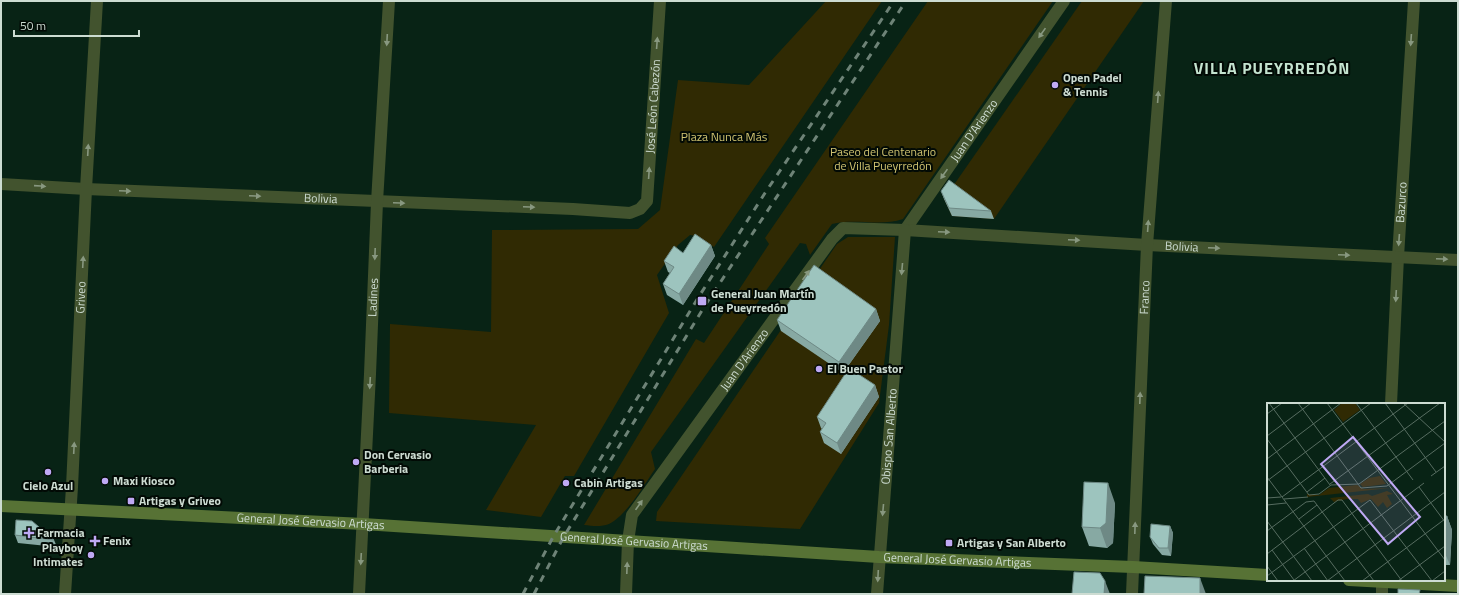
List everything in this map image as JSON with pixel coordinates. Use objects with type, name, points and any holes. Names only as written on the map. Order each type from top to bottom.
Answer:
[{"type":"street","name":"Griveo","points":[[65,594],[97,1]]},
{"type":"street","name":"Ladines","points":[[359,594],[377,202],[389,1]]},
{"type":"street","name":"José León Cabezón","points":[[640,209],[647,201],[660,1]]},
{"type":"street","name":"Juan D’Arienzo","points":[[628,541],[632,515],[832,239],[843,228],[905,230],[1064,1]]},
{"type":"street","name":"Franco","points":[[1132,594],[1147,245],[1166,1]]},
{"type":"street","name":"Bazurco","points":[[1391,403],[1398,257],[1414,1]]},
{"type":"street","name":"Bolivia","points":[[1,184],[377,202],[573,209],[630,213],[640,209]]},
{"type":"street","name":"Bolivia","points":[[905,230],[1147,245],[1458,260]]},
{"type":"street","name":"Obispo San Alberto","points":[[877,594],[905,230]]},
{"type":"street","name":"General José Gervasio Artigas","points":[[1,506],[363,524],[879,557],[1133,567],[1267,575]]},
{"type":"street","points":[[626,594],[628,541]]},
{"type":"street","points":[[1382,594],[1382,581],[1458,586]]},
{"type":"green space","name":"Plaza Nunca Más","points":[[826,1],[882,1],[714,247],[697,236],[690,235],[678,245],[657,275],[669,313],[574,476],[565,476],[541,517],[486,510],[536,425],[389,413],[390,324],[491,332],[492,230],[638,229],[660,210],[678,80],[749,85]]},
{"type":"green space","name":"Paseo del Centenario de Villa Pueyrredón","points":[[928,1],[1053,1],[903,219],[876,223],[841,222],[832,224],[810,255],[806,244],[800,243],[651,452],[655,469],[634,500],[622,514],[609,524],[600,526],[584,525],[696,339],[704,343],[769,244],[765,238]]},
{"type":"green space","name":"Open Padel & Tennis","points":[[1082,1],[1144,1],[994,219],[952,216],[944,199]]},
{"type":"green space","name":"El Buen Pastor","points":[[848,237],[895,237],[889,325],[879,403],[800,529],[656,521],[657,512],[819,274],[817,273],[837,244]]},
{"type":"building","points":[[949,180],[991,211],[949,208],[941,191]]},
{"type":"building","points":[[695,234],[711,245],[679,294],[663,284],[674,267],[664,261],[674,246],[683,253]]},
{"type":"building","points":[[814,265],[876,309],[839,362],[777,320]]},
{"type":"building","points":[[849,368],[875,385],[837,443],[820,432],[826,423],[817,417]]},
{"type":"building","points":[[1084,482],[1108,483],[1106,523],[1100,528],[1082,527]]},
{"type":"building","points":[[1445,516],[1447,516],[1445,539]]},
{"type":"building","points":[[16,520],[32,521],[54,540],[15,535]]},
{"type":"building","points":[[1151,524],[1170,526],[1168,548],[1159,548],[1150,537]]},
{"type":"building","points":[[1074,572],[1100,573],[1105,581],[1104,594],[1072,594]]},
{"type":"building","points":[[1145,576],[1200,578],[1200,594],[1144,594]]},
{"type":"building","points":[[1398,589],[1420,590],[1419,594],[1398,594]]},
{"type":"railway","points":[[523,594],[553,537],[698,298],[765,193],[894,1]]},
{"type":"railway","points":[[534,594],[563,538],[706,304],[906,1]]},
{"type":"place","name":"Open Padel & Tennis","points":[[1055,85]]},
{"type":"place","name":"General Juan Martín de Pueyrredón","points":[[702,301]]},
{"type":"place","name":"El Buen Pastor","points":[[819,369]]},
{"type":"place","name":"Don Cervasio Barberia","points":[[356,462]]},
{"type":"place","name":"Cielo Azul","points":[[48,472]]},
{"type":"place","name":"Maxi Kiosco","points":[[105,481]]},
{"type":"place","name":"Cabin Artigas","points":[[566,483]]},
{"type":"place","name":"Artigas y Griveo","points":[[131,501]]},
{"type":"place","name":"Farmacia","points":[[29,533]]},
{"type":"place","name":"Fenix","points":[[95,541]]},
{"type":"place","name":"Artigas y San Alberto","points":[[949,543]]},
{"type":"place","name":"Playboy Intimates","points":[[91,555]]},
{"type":"district","name":"VILLA PUEYRREDÓN","points":[[1272,68]]}]
